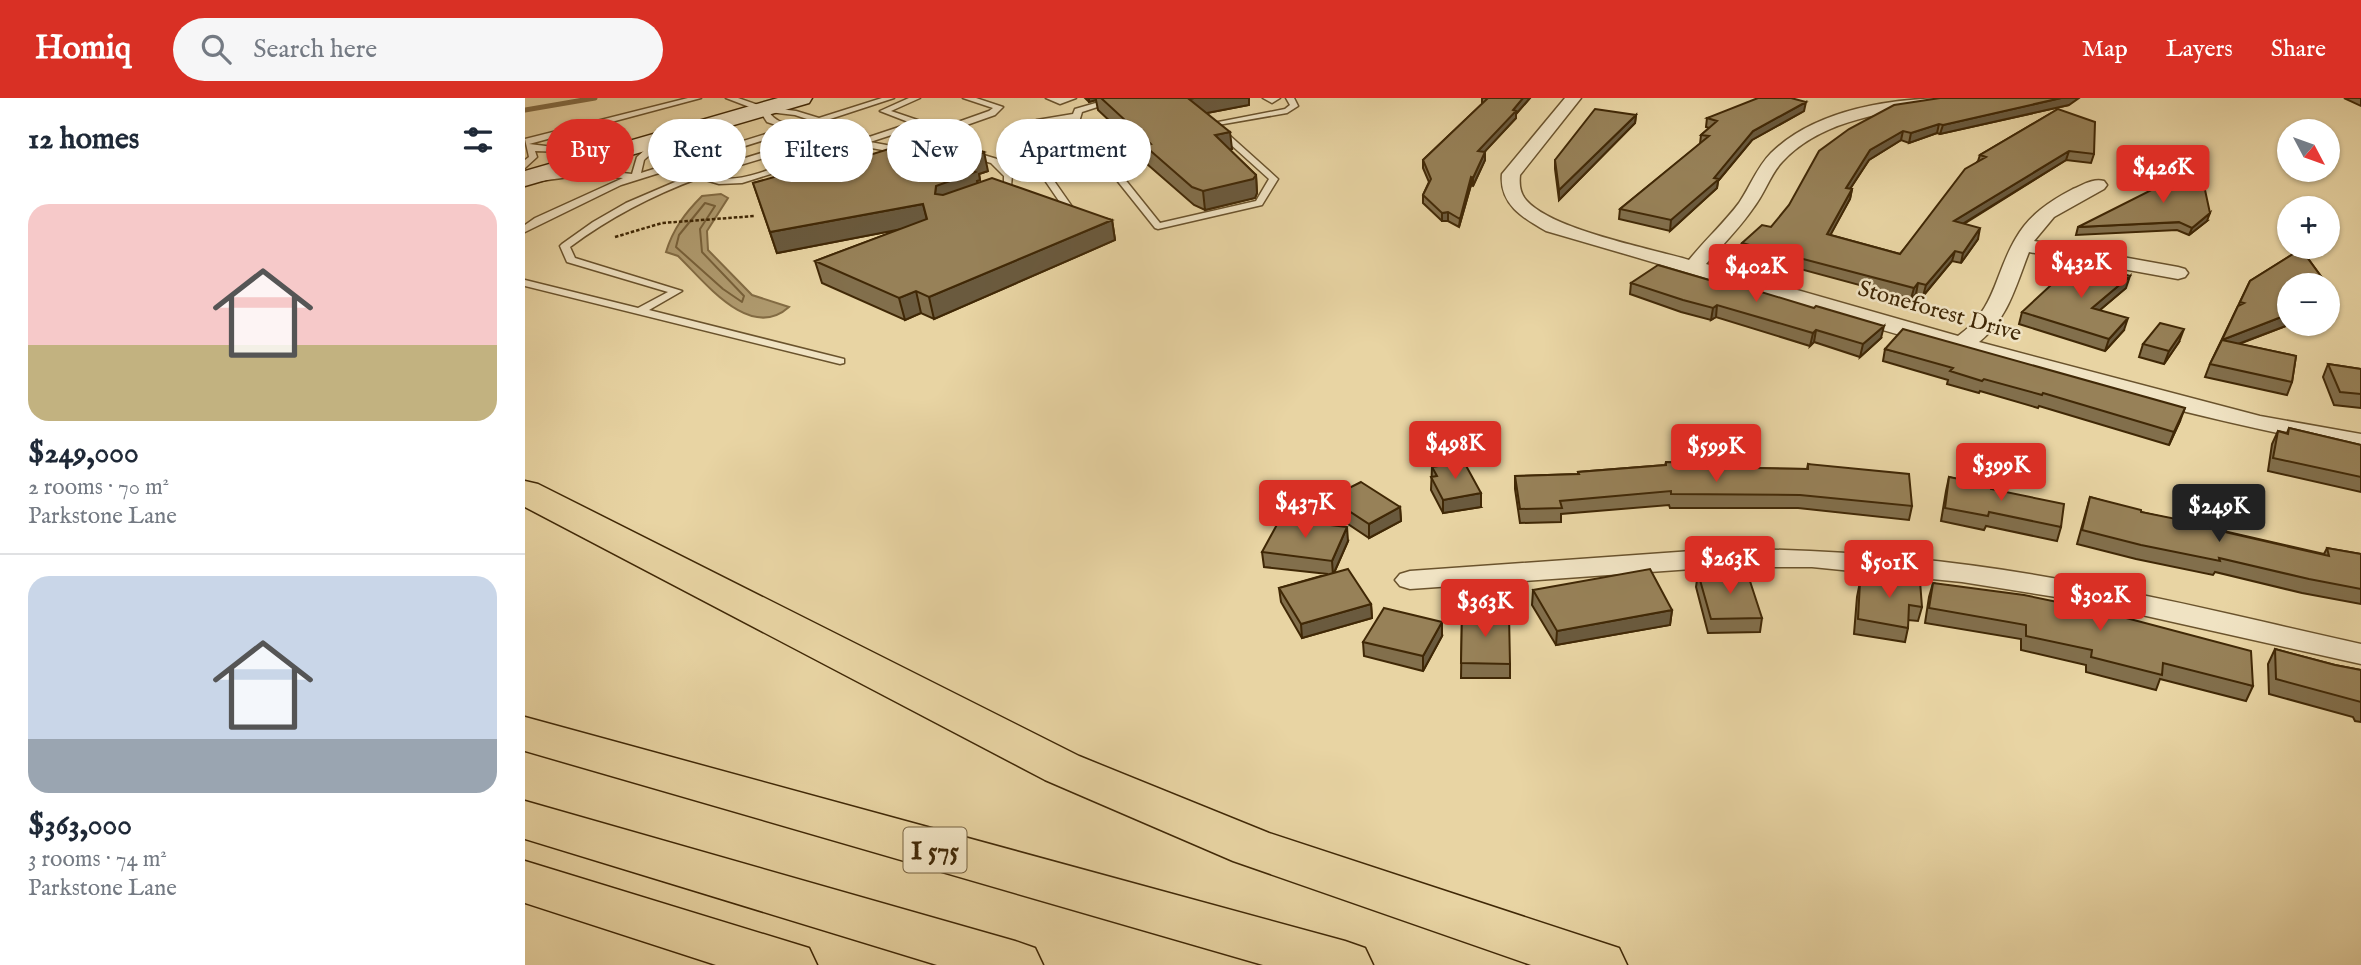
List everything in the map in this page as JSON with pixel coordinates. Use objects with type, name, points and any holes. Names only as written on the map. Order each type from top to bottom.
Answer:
[{"type":"highway","points":[[525,492],[961,718],[1096,783],[1251,847],[1599,965]]},
{"type":"highway","name":"I 575","points":[[525,734],[1345,965]]},
{"type":"highway","points":[[525,820],[1016,965]]},
{"type":"highway","points":[[525,882],[789,965]]},
{"type":"main road","points":[[526,153],[605,143],[748,102],[801,98]]},
{"type":"main road","points":[[709,119],[748,102]]},
{"type":"main road","points":[[525,180],[648,144]]},
{"type":"street","name":"Stoneforest Drive","points":[[1573,98],[1511,174],[1509,184],[1512,195],[1527,211],[1553,227],[1962,344],[2259,423],[2361,442]]},
{"type":"street","points":[[1693,268],[1749,201],[1772,161],[1791,144],[1848,118],[1945,98]]},
{"type":"street","points":[[1962,344],[1986,324],[2023,245],[2040,220],[2076,194],[2098,185]]},
{"type":"street","points":[[2023,245],[2178,273]]},
{"type":"street","points":[[1410,580],[1720,558],[1812,558],[1962,573],[2075,591],[2361,654]]},
{"type":"lane","points":[[526,153],[697,98]]},
{"type":"lane","points":[[820,119],[890,98]]},
{"type":"lane","points":[[908,119],[884,111],[916,98]]},
{"type":"lane","points":[[967,98],[999,107],[992,113],[975,119]]},
{"type":"lane","points":[[1050,98],[1061,102],[1072,98]]},
{"type":"lane","points":[[1121,98],[1078,111],[1075,122],[1158,226],[1259,202],[1274,179],[1212,124],[1287,111],[1294,106],[1290,98]]},
{"type":"lane","points":[[748,102],[814,119]]},
{"type":"lane","points":[[748,102],[769,119]]},
{"type":"lane","points":[[1077,116],[1026,126],[1018,131],[1018,135],[1075,218],[1084,221]]},
{"type":"lane","points":[[525,229],[538,220],[636,177],[760,138]]},
{"type":"lane","points":[[636,177],[640,159],[648,152]]},
{"type":"lane","points":[[982,157],[1000,166],[1008,175],[1008,184],[986,196]]},
{"type":"lane","points":[[525,180],[584,172],[636,177]]},
{"type":"lane","points":[[638,312],[677,291],[571,260],[565,246],[594,222],[681,182]]},
{"type":"lane","points":[[525,283],[840,361]]},
{"type":"path","points":[[673,222],[755,216]]},
{"type":"water","points":[[721,194],[728,198],[707,231],[708,250],[752,295],[789,307],[774,316],[759,317],[744,313],[715,293],[678,256],[666,252],[676,229],[696,202],[702,196]]},
{"type":"building","points":[[1101,98],[1194,98],[1189,99],[1230,132],[1215,135],[1256,175],[1253,179],[1203,191],[1192,187],[1151,151],[1151,119],[1124,119]]},
{"type":"building","points":[[1488,98],[1523,98],[1513,110],[1516,111],[1478,151],[1485,152],[1473,178],[1471,177],[1460,219],[1448,212],[1442,213],[1423,195],[1431,179],[1423,160]]},
{"type":"building","points":[[1758,98],[1791,98],[1806,102],[1753,131],[1714,178],[1719,179],[1671,220],[1620,209],[1709,136],[1701,135],[1717,121],[1707,118]]},
{"type":"building","points":[[1940,98],[2061,98],[1939,124],[1911,133],[1903,131],[1870,150],[1846,188],[1852,189],[1827,234],[1900,254],[1965,169],[1986,157],[1980,155],[2058,109],[2095,122],[2094,154],[2069,151],[1954,221],[1980,228],[1963,253],[1955,251],[1926,285],[1918,283],[1914,288],[1742,243],[1762,225],[1771,227],[1789,205],[1819,151],[1849,129],[1894,105]]},
{"type":"building","points":[[1595,109],[1636,115],[1559,190],[1555,160]]},
{"type":"building","points":[[887,150],[887,182],[947,182],[936,186],[935,194],[943,195],[992,178],[996,182],[1003,182],[1112,220],[929,297],[916,291],[899,298],[815,261],[927,219],[923,204],[770,232],[753,183],[873,182],[873,154]]},
{"type":"building","points":[[2189,171],[2202,176],[2210,213],[2192,228],[2179,222],[2078,227]]},
{"type":"building","points":[[2285,259],[2308,259],[2319,273],[2277,273],[2277,319],[2222,340],[2238,306],[2244,303],[2240,302],[2250,281]]},
{"type":"building","points":[[2077,261],[2130,276],[2092,308],[2128,318],[2109,339],[2022,312]]},
{"type":"building","points":[[1658,265],[1884,326],[1863,344],[1816,330],[1813,333],[1717,305],[1713,308],[1631,283]]},
{"type":"building","points":[[2160,323],[2184,329],[2169,351],[2143,344]]},
{"type":"building","points":[[1903,329],[2185,408],[2174,432],[2043,393],[2042,395],[1984,379],[1982,381],[1950,371],[1953,368],[1885,349]]},
{"type":"building","points":[[2222,340],[2296,356],[2292,382],[2210,364]]},
{"type":"building","points":[[2328,364],[2361,369],[2361,394],[2340,392]]},
{"type":"building","points":[[2289,428],[2361,445],[2361,477],[2273,458],[2278,431],[2288,434]]},
{"type":"building","points":[[1464,462],[1481,493],[1443,500],[1431,477],[1437,476],[1432,467]]},
{"type":"building","points":[[1666,462],[1705,463],[1706,467],[1808,469],[1808,464],[1909,474],[1912,506],[1800,495],[1671,494],[1671,491],[1560,501],[1562,508],[1520,509],[1515,476],[1579,474],[1578,472],[1666,465]]},
{"type":"building","points":[[1949,477],[2064,504],[2061,527],[1989,512],[1988,516],[1945,508]]},
{"type":"building","points":[[1361,482],[1400,507],[1369,524],[1329,498]]},
{"type":"building","points":[[2090,497],[2141,512],[2216,527],[2216,530],[2329,556],[2327,548],[2361,554],[2361,589],[2219,558],[2220,561],[2141,545],[2082,530]]},
{"type":"building","points":[[1280,519],[1347,527],[1332,561],[1262,552]]},
{"type":"building","points":[[1348,569],[1371,604],[1301,624],[1279,588]]},
{"type":"building","points":[[1650,569],[1672,610],[1557,631],[1533,590]]},
{"type":"building","points":[[1747,572],[1762,618],[1711,619],[1698,573]]},
{"type":"building","points":[[1873,573],[1920,581],[1922,607],[1909,605],[1908,628],[1858,619],[1860,582],[1873,584]]},
{"type":"building","points":[[1933,583],[2024,595],[2096,610],[2251,651],[2253,686],[2163,663],[2162,675],[2091,657],[2092,650],[2026,636],[2026,625],[1929,608]]},
{"type":"building","points":[[1384,608],[1442,622],[1423,656],[1363,642]]},
{"type":"building","points":[[1462,613],[1509,614],[1510,664],[1461,663]]},
{"type":"building","points":[[2275,649],[2361,670],[2361,702],[2276,679]]},
{"type":"waterway","points":[[525,110],[595,98]]}]
